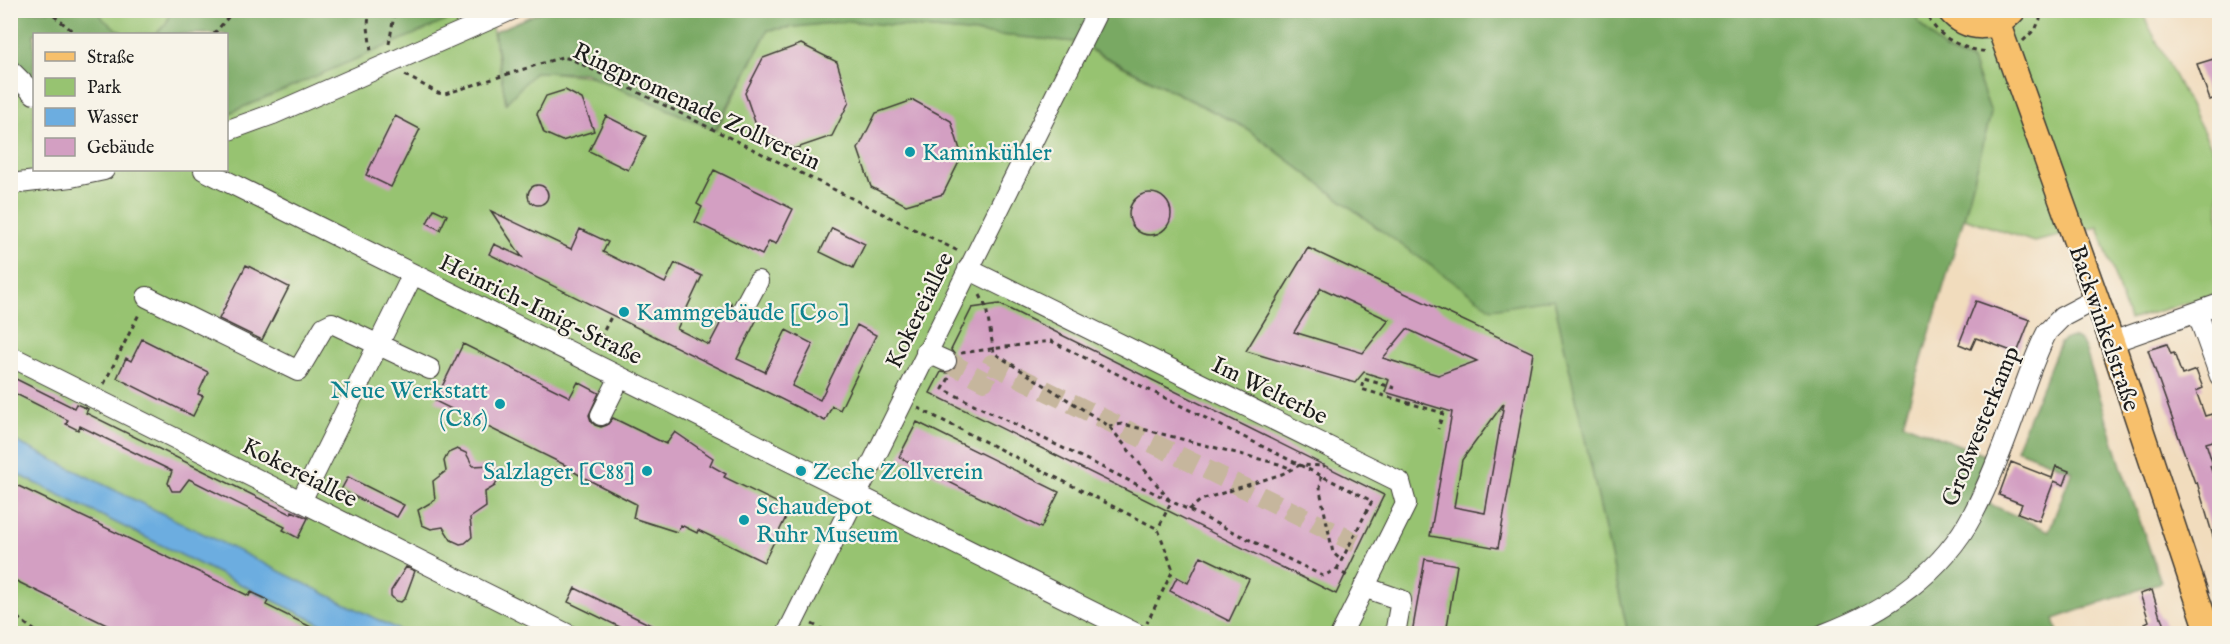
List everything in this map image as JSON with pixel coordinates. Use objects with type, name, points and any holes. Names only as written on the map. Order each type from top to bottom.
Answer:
[{"type":"main road","points":[[1949,10],[1960,21],[1971,25],[1983,26],[2006,17]]},
{"type":"main road","name":"Backwinkelstraße","points":[[2006,17],[2096,299],[2209,633]]},
{"type":"street","points":[[228,130],[273,114],[511,10]]},
{"type":"street","name":"Kokereiallee","points":[[786,633],[1098,10]]},
{"type":"street","points":[[10,70],[33,93]]},
{"type":"street","points":[[10,184],[71,177],[99,171]]},
{"type":"street","name":"Heinrich-Imig-Straße","points":[[206,171],[856,494],[1142,628]]},
{"type":"street","name":"Im Welterbe","points":[[970,264],[1400,482],[1406,504],[1341,633]]},
{"type":"street","points":[[301,501],[413,274]]},
{"type":"street","points":[[744,309],[758,281]]},
{"type":"street","points":[[147,297],[298,372],[324,327],[332,323],[430,369]]},
{"type":"street","name":"Großwesterkamp","points":[[1824,633],[1868,615],[1901,595],[1926,575],[1945,555],[1961,534],[1981,497],[2047,332],[2062,317],[2096,299]]},
{"type":"street","points":[[2112,342],[2220,304]]},
{"type":"street","points":[[2197,312],[2220,376]]},
{"type":"street","points":[[926,352],[952,365]]},
{"type":"street","name":"Kokereiallee","points":[[10,356],[567,633]]},
{"type":"street","points":[[601,415],[620,376]]},
{"type":"street","points":[[1364,587],[1401,600],[1395,633]]},
{"type":"path","points":[[47,10],[75,33]]},
{"type":"path","points":[[215,33],[234,10]]},
{"type":"path","points":[[369,10],[368,27],[379,66]]},
{"type":"path","points":[[379,66],[395,10]]},
{"type":"path","name":"Ringpromenade Zollverein","points":[[379,66],[438,93],[445,94],[562,57],[571,59],[970,264]]},
{"type":"path","points":[[96,399],[147,297]]},
{"type":"path","points":[[986,307],[994,353],[1109,426],[1172,502]]},
{"type":"path","points":[[588,361],[612,315]]},
{"type":"path","points":[[1051,341],[1372,501],[1337,569],[1323,576],[943,389],[952,365],[961,353],[1051,341]]},
{"type":"path","points":[[1395,388],[1364,379],[1361,389],[1443,413],[1438,429]]},
{"type":"path","points":[[902,401],[1158,529],[1173,570],[1142,628]]},
{"type":"path","points":[[1109,426],[1123,424],[1292,469]]},
{"type":"path","points":[[1189,510],[1201,500],[1282,474],[1300,465],[1325,466]]},
{"type":"path","points":[[1321,476],[1320,490],[1333,553],[1341,560]]},
{"type":"path","points":[[1158,529],[1172,502]]},
{"type":"path","points":[[1337,569],[1347,574]]},
{"type":"path","points":[[10,612],[39,633]]},
{"type":"path","points":[[795,616],[832,633]]},
{"type":"green space","points":[[170,10],[469,11],[228,114],[228,33],[157,33],[167,22]]},
{"type":"green space","points":[[545,10],[1915,11],[1919,23],[1946,51],[1972,61],[1991,113],[1964,218],[1903,423],[1987,456],[1973,493],[1992,505],[2049,531],[2072,471],[2016,449],[2060,343],[2071,337],[2077,339],[2085,348],[2122,469],[2161,582],[2054,619],[2058,633],[1628,633],[1554,299],[1492,309],[1379,229],[1246,128],[1076,42],[848,21],[768,30],[715,130],[585,73],[535,72],[506,103],[494,32]]},
{"type":"green space","name":"Zeche Zollverein","points":[[10,11],[489,11],[506,103],[535,71],[590,76],[717,130],[768,30],[848,21],[1076,42],[1246,128],[1379,229],[1554,299],[1628,633],[11,633]]},
{"type":"green space","points":[[10,11],[98,11],[104,20],[123,33],[33,33],[33,79],[11,58]]},
{"type":"green space","points":[[1915,11],[2141,11],[2215,154],[2219,170],[2219,293],[2129,320],[2098,227],[2034,242],[1964,218],[1991,113],[1972,61],[1946,51],[1919,23]]},
{"type":"water","points":[[10,439],[405,633],[339,633],[11,471]]},
{"type":"building","points":[[801,44],[837,62],[849,102],[832,136],[794,149],[758,131],[745,93],[763,58]]},
{"type":"building","points":[[2220,57],[2220,96],[2210,100],[2197,64]]},
{"type":"building","points":[[565,90],[582,99],[594,131],[562,141],[544,133],[537,114],[546,96]]},
{"type":"building","name":"Kaminkühler","points":[[913,100],[951,121],[962,156],[943,194],[906,205],[871,187],[858,149],[876,113]]},
{"type":"building","points":[[395,116],[420,129],[391,187],[366,175]]},
{"type":"building","points":[[606,116],[646,136],[628,170],[589,151]]},
{"type":"building","points":[[714,170],[793,209],[776,244],[769,241],[762,255],[695,222],[702,207],[697,204]]},
{"type":"building","points":[[538,185],[545,188],[548,195],[545,202],[538,205],[531,202],[528,195],[531,188]]},
{"type":"building","points":[[1150,193],[1165,199],[1171,214],[1165,229],[1150,235],[1135,229],[1129,214],[1135,199]]},
{"type":"building","points":[[434,209],[447,215],[440,230],[427,223]]},
{"type":"building","name":"Kammgebäude [C90]","points":[[491,211],[571,249],[580,229],[608,242],[603,252],[665,283],[675,263],[702,276],[677,329],[709,345],[731,303],[733,315],[738,320],[749,319],[754,314],[758,317],[737,359],[765,372],[786,330],[813,344],[792,386],[820,400],[857,325],[876,335],[840,410],[832,406],[825,421],[489,254],[494,244],[522,257]]},
{"type":"building","points":[[832,228],[865,244],[853,268],[820,252]]},
{"type":"building","points":[[1308,248],[1533,353],[1498,548],[1430,536],[1452,412],[1385,392],[1389,380],[1364,372],[1355,383],[1246,351]],"holes":[[[1321,288],[1389,320],[1363,353],[1294,332]],[[1407,329],[1477,361],[1438,375],[1383,358]],[[1504,403],[1485,513],[1454,507],[1462,460]]]},
{"type":"building","points":[[246,265],[289,287],[262,340],[219,319]]},
{"type":"building","points":[[1976,301],[2030,320],[2017,353],[1976,338],[1971,349],[1959,344]]},
{"type":"building","points":[[999,304],[1384,495],[1336,594],[930,393],[941,372],[948,373],[957,366],[958,359],[951,350],[972,308]]},
{"type":"building","points":[[142,339],[208,372],[198,394],[203,396],[193,416],[117,378],[126,358],[131,361]]},
{"type":"building","points":[[463,344],[570,397],[578,382],[599,393],[589,415],[595,425],[601,427],[607,425],[613,418],[666,444],[675,432],[713,458],[710,465],[726,474],[724,477],[790,509],[764,562],[698,530],[697,533],[681,525],[677,532],[633,518],[636,504],[581,476],[567,466],[435,401]]},
{"type":"building","points":[[2167,344],[2171,354],[2174,353],[2182,375],[2196,370],[2203,388],[2196,391],[2205,416],[2212,414],[2220,434],[2220,439],[2206,443],[2213,465],[2210,466],[2220,494],[2220,550],[2217,550],[2197,482],[2195,483],[2148,350]]},
{"type":"building","points":[[10,376],[74,408],[76,404],[88,409],[86,413],[291,514],[292,511],[308,518],[298,538],[283,530],[285,527],[189,479],[180,491],[172,491],[168,483],[172,471],[80,426],[78,430],[66,424],[68,420],[10,391]]},
{"type":"building","points":[[917,422],[1059,492],[1041,528],[899,457]]},
{"type":"building","points":[[457,449],[466,453],[473,466],[492,465],[499,477],[495,486],[485,492],[486,507],[470,518],[472,537],[460,544],[451,540],[443,527],[431,529],[422,525],[418,510],[435,500],[433,481],[446,471],[444,461],[448,453]]},
{"type":"building","points":[[2011,462],[2052,478],[2056,466],[2069,471],[2064,485],[2054,481],[2039,521],[2018,513],[2022,504],[1999,495]]},
{"type":"building","points":[[348,477],[404,505],[397,517],[341,490]]},
{"type":"building","points":[[10,482],[249,596],[251,592],[264,598],[268,601],[266,605],[323,633],[123,633],[10,578]]},
{"type":"building","points":[[1201,556],[1249,579],[1229,621],[1170,591],[1177,577],[1188,583]]},
{"type":"building","points":[[1425,559],[1457,565],[1446,633],[1412,633]]},
{"type":"building","points":[[406,567],[415,571],[405,598],[401,602],[396,601],[391,596],[391,591]]},
{"type":"building","points":[[575,588],[667,633],[632,633],[568,602]]},
{"type":"building","points":[[2152,590],[2167,633],[2149,633],[2145,623],[2149,621],[2140,594]]},
{"type":"tunnel","points":[[946,361],[984,381],[992,364],[1356,543]]},
{"type":"place","name":"Kaminkühler","points":[[910,152]]},
{"type":"place","name":"Kammgebäude [C90]","points":[[624,312]]},
{"type":"place","name":"Neue Werkstatt (C86)","points":[[500,404]]},
{"type":"place","name":"Salzlager [C88]","points":[[647,471]]},
{"type":"place","name":"Zeche Zollverein","points":[[801,471]]},
{"type":"place","name":"Schaudepot Ruhr Museum","points":[[744,520]]}]
